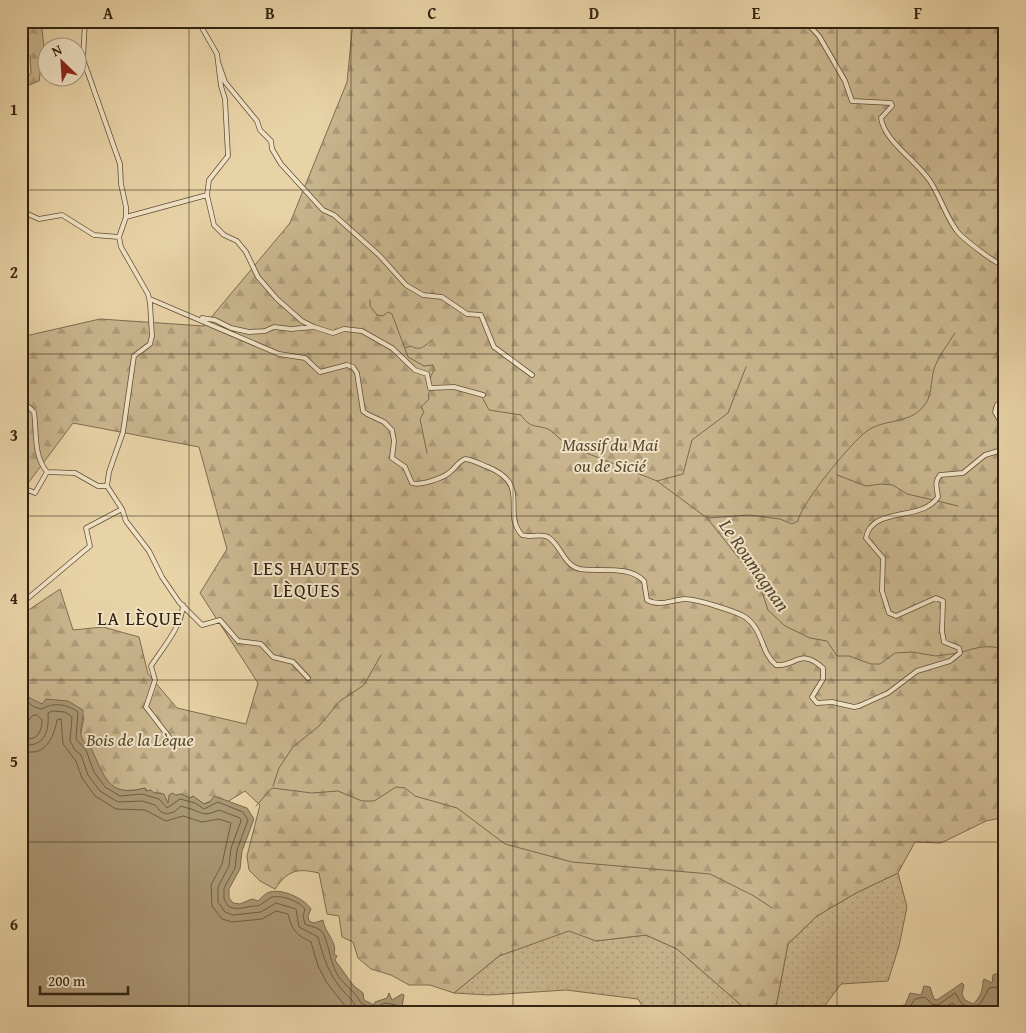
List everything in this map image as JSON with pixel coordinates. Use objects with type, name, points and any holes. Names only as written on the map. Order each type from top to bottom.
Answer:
[{"type":"street","points":[[85,21],[83,59],[120,164],[126,217],[119,237],[128,261],[150,299],[152,336],[150,344],[134,356],[123,432],[109,472],[108,486],[122,509],[126,521],[149,551],[162,577],[183,605],[202,625],[220,620],[238,641],[261,644],[273,657],[293,662],[308,678]]},
{"type":"street","points":[[198,21],[215,47],[225,99],[228,156],[211,176],[207,195],[214,225],[224,235],[237,241],[246,252],[254,270],[282,304],[302,321],[333,333],[344,328],[362,331],[392,348],[415,370],[427,374],[430,388],[454,387],[482,395]]},
{"type":"street","points":[[806,21],[819,36],[846,81],[852,101],[891,103],[892,106],[881,118],[893,141],[929,180],[957,231],[993,262],[1003,265]]},
{"type":"street","points":[[218,62],[225,82],[257,121],[260,130],[271,142],[276,157],[305,192],[323,210],[334,216],[379,255],[406,285],[423,295],[442,297],[467,314],[481,315],[494,346],[532,375]]},
{"type":"street","points":[[126,217],[207,195]]},
{"type":"street","points":[[21,211],[39,219],[62,215],[94,235],[119,237]]},
{"type":"street","points":[[1005,258],[1003,265],[1005,274]]},
{"type":"street","points":[[150,299],[279,354],[305,358],[320,372],[347,365],[353,367],[363,411],[390,427],[394,439],[392,458],[405,467],[412,483],[419,484],[448,474],[458,463],[465,459],[497,471],[505,476],[511,485],[516,526],[522,535],[546,536],[553,541],[566,560],[578,568],[635,574],[644,581],[647,600],[653,604],[685,599],[746,618],[760,634],[770,660],[776,665],[804,658],[816,662],[823,668],[823,679],[812,697],[817,703],[832,702],[854,707],[859,706],[888,693],[917,671],[950,661],[960,654],[959,648],[944,642],[942,631],[943,602],[940,598],[936,598],[896,616],[889,613],[882,591],[883,558],[866,538],[867,532],[878,519],[908,514],[934,503],[938,497],[936,486],[940,475],[963,473],[985,455],[1005,449]]},
{"type":"street","points":[[196,317],[215,320],[230,328],[249,332],[265,331],[274,327],[314,326]]},
{"type":"street","points":[[21,400],[34,412],[37,448],[42,466],[47,472],[75,473],[98,486],[108,486]]},
{"type":"street","points":[[1005,400],[997,405],[995,412],[1005,429]]},
{"type":"street","points":[[21,498],[28,490],[34,493],[47,472]]},
{"type":"street","points":[[21,604],[90,546],[86,528],[122,509]]},
{"type":"street","points":[[164,744],[169,737],[146,707],[155,680],[151,666],[174,630],[183,605]]},
{"type":"green space","points":[[21,21],[41,21],[43,38],[38,38],[38,81],[29,85],[24,82],[31,73],[30,56],[21,50]]},
{"type":"green space","name":"Massif du Mai ou de Sicié","points":[[353,21],[1005,21],[1005,817],[986,821],[941,843],[915,842],[898,873],[856,893],[817,916],[788,944],[775,1012],[749,1012],[677,949],[646,935],[596,941],[569,931],[499,956],[454,993],[430,985],[409,985],[391,975],[371,969],[358,958],[353,942],[342,937],[339,916],[327,914],[319,873],[294,872],[284,878],[275,889],[260,881],[249,870],[247,856],[260,805],[245,791],[227,802],[219,797],[204,804],[193,796],[190,798],[181,794],[168,803],[161,793],[154,793],[150,790],[148,792],[145,788],[134,790],[117,789],[107,781],[93,753],[80,737],[84,717],[37,703],[26,696],[26,690],[21,688],[21,615],[60,589],[73,630],[103,627],[139,637],[148,674],[177,708],[246,724],[258,683],[200,593],[227,549],[199,447],[73,423],[26,486],[21,482],[21,337],[100,319],[204,326],[290,223],[347,82]]},
{"type":"green space","points":[[898,873],[907,907],[899,946],[888,981],[841,984],[820,1012],[775,1012],[788,944],[817,916],[856,893]]},
{"type":"green space","points":[[569,930],[596,941],[646,935],[677,949],[749,1012],[646,1012],[638,999],[566,990],[489,995],[454,993],[499,956]]},
{"type":"water","points":[[21,688],[26,690],[26,696],[42,704],[46,699],[68,701],[83,710],[82,739],[90,746],[108,782],[115,787],[132,791],[145,788],[146,791],[151,790],[154,793],[164,794],[168,803],[169,795],[172,793],[190,798],[193,796],[204,804],[210,802],[214,796],[247,808],[254,819],[242,851],[240,869],[229,889],[229,898],[233,903],[240,904],[252,899],[258,901],[267,893],[278,891],[303,901],[311,909],[308,916],[309,921],[314,923],[323,920],[333,941],[334,954],[337,956],[335,960],[353,985],[363,993],[364,1000],[374,1005],[375,1002],[387,998],[389,993],[392,1000],[402,994],[404,995],[402,1007],[407,1012],[21,1012]]},
{"type":"water","points":[[998,973],[1002,975],[1005,1012],[896,1012],[898,1006],[905,1005],[910,993],[921,995],[924,986],[930,987],[934,999],[937,1000],[962,983],[964,985],[962,994],[965,1000],[973,1004],[981,994],[984,979],[992,983],[993,975]]},
{"type":"water","points":[[531,1006],[542,1010],[541,1012],[497,1012],[505,1008]]},
{"type":"waterway","points":[[370,300],[370,306],[377,315],[383,316],[388,312],[392,314],[408,357],[424,366],[433,365],[434,370],[429,380]]},
{"type":"waterway","name":"Le Roumagnan","points":[[707,518],[749,515],[780,519],[792,524],[798,521],[817,488],[860,437],[873,427],[910,417],[926,404],[930,395],[936,364],[955,333]]},
{"type":"waterway","points":[[405,348],[411,346],[420,348],[432,340]]},
{"type":"waterway","name":"Le Roumagnan","points":[[657,481],[683,474],[692,440],[728,413],[746,367]]},
{"type":"waterway","points":[[427,453],[420,419],[424,412],[421,407],[429,399],[428,394],[431,390]]},
{"type":"waterway","name":"Le Roumagnan","points":[[483,399],[489,410],[521,415],[530,424],[548,429],[570,447]]},
{"type":"waterway","name":"Le Roumagnan","points":[[574,448],[657,481],[707,518],[753,576],[761,589],[768,610],[785,626],[810,638],[827,641],[837,656],[849,656],[871,664],[880,664],[895,653],[912,652],[936,656],[958,653]]},
{"type":"waterway","name":"Le Roumagnan","points":[[837,475],[866,486],[893,485],[907,494],[933,500]]},
{"type":"waterway","name":"Le Roumagnan","points":[[937,501],[958,506]]},
{"type":"waterway","name":"Le Roumagnan","points":[[962,652],[984,647],[1005,650]]},
{"type":"waterway","points":[[273,786],[279,768],[293,747],[319,726],[340,701],[364,685],[381,655]]},
{"type":"waterway","points":[[256,806],[272,788],[312,793],[338,791],[362,801],[374,801],[396,787],[405,788],[415,796],[457,808],[505,844],[572,862],[710,874],[754,896],[772,908]]},
{"type":"district","name":"LES HAUTES LÈQUES","points":[[307,579]]},
{"type":"district","name":"LA LÈQUE","points":[[140,618]]},
{"type":"park label","name":"Bois de la Lèque","points":[[140,739]]}]
